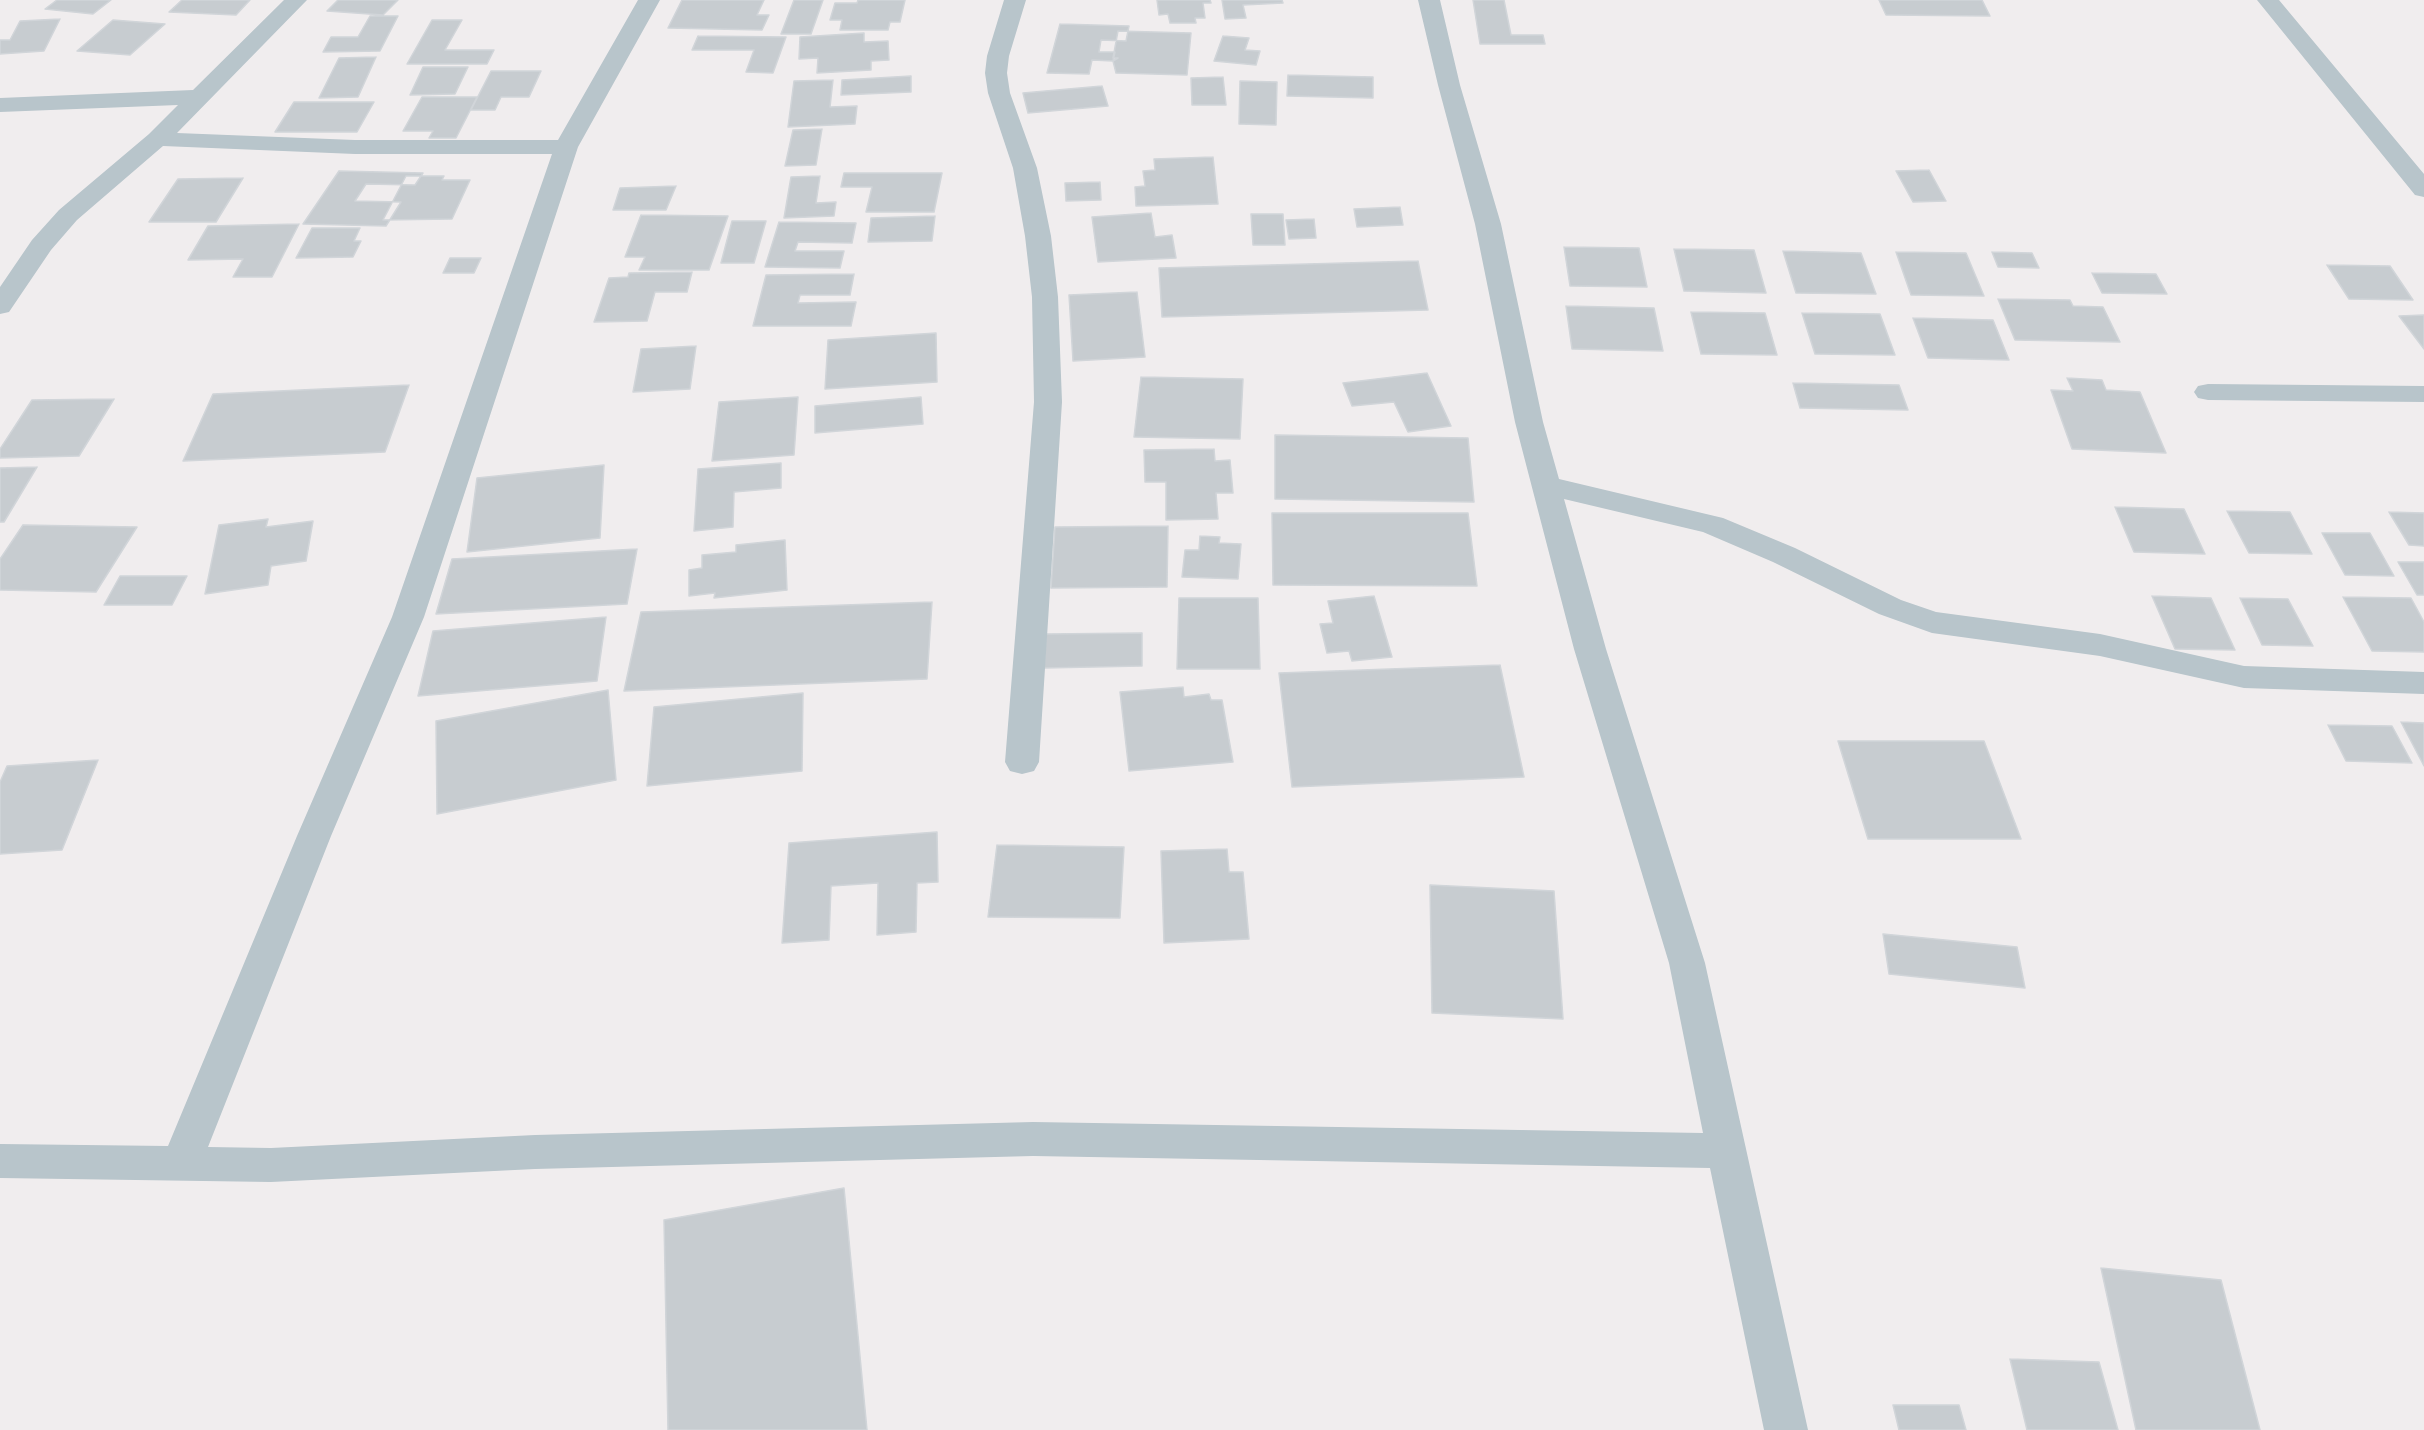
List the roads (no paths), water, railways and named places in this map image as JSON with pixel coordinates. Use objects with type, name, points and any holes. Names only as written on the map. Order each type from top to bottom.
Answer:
[{"type":"street","points":[[0,306],[41,245],[68,215],[157,139],[296,0]]},
{"type":"street","points":[[181,1164],[314,836],[408,617],[566,147],[649,0]]},
{"type":"street","points":[[1015,0],[998,56],[996,73],[999,93],[1025,168],[1038,236],[1045,297],[1048,402],[1022,762]]},
{"type":"street","points":[[1429,0],[1449,85],[1488,224],[1529,422],[1590,649],[1687,963],[1786,1430]]},
{"type":"street","points":[[2268,0],[2424,190]]},
{"type":"street","points":[[0,105],[199,98]]},
{"type":"street","points":[[157,139],[355,147],[566,147]]},
{"type":"street","points":[[2208,392],[2424,394]]},
{"type":"street","points":[[1546,485],[1712,525],[1784,555],[1890,607],[1932,622],[2100,645],[2244,677],[2424,683]]},
{"type":"street","points":[[0,1161],[271,1165],[535,1152],[1032,1139],[1726,1151]]}]
